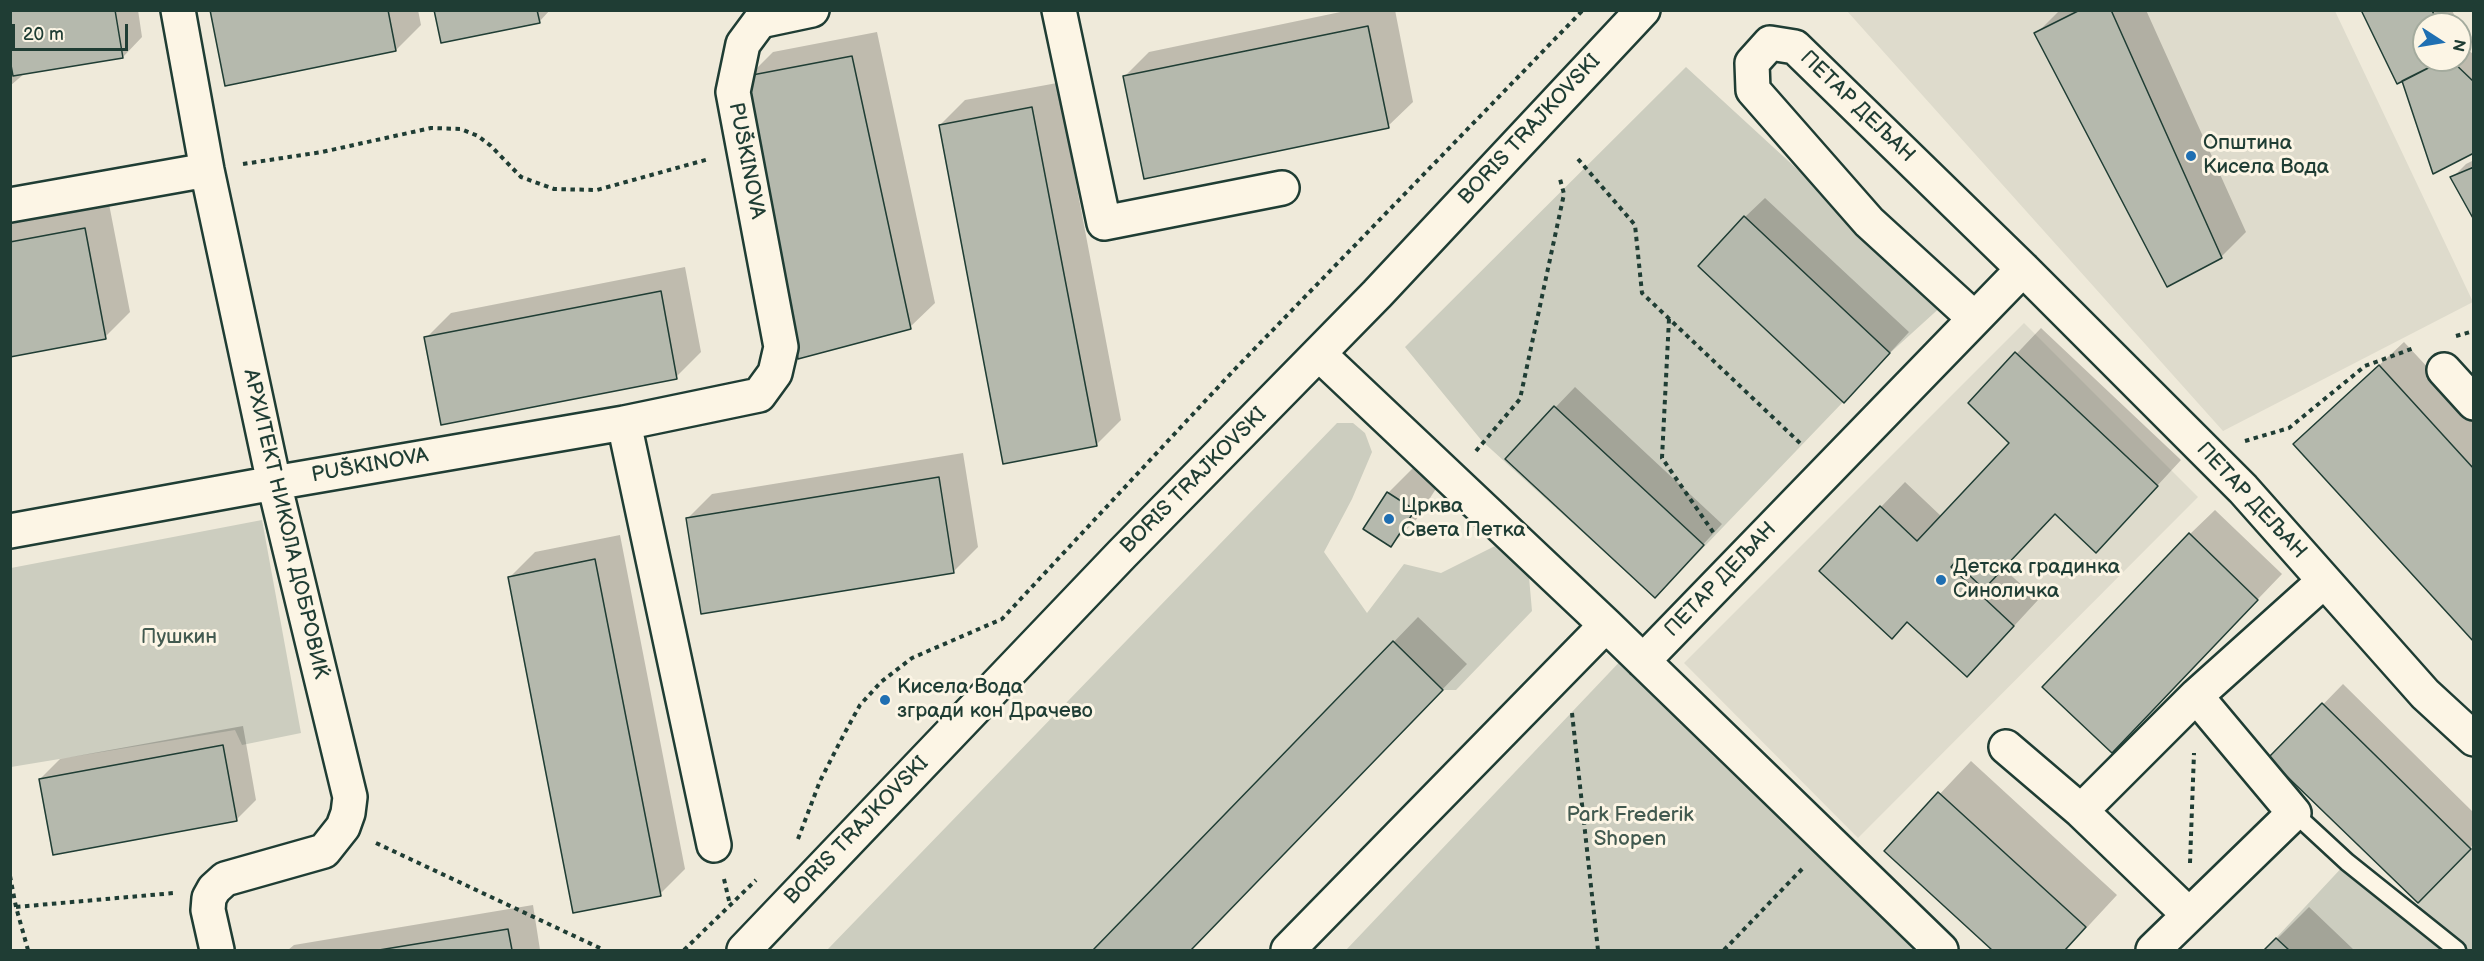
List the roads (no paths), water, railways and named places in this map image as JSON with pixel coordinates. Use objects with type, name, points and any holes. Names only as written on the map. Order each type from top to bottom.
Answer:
[{"type":"street","name":"АРХИТЕКТ НИКОЛА ДОБРОВИЌ","points":[[178,10],[207,170],[274,483],[350,797],[343,827],[324,851],[225,879],[214,889],[209,898],[208,910],[217,951]]},
{"type":"street","name":"PUŠKINOVA","points":[[10,531],[624,423],[759,395],[775,373],[781,347],[733,92],[743,44],[760,21],[812,10]]},
{"type":"street","points":[[1059,10],[1104,223],[1282,188]]},
{"type":"street","name":"BORIS TRAJKOVSKI","points":[[744,951],[1114,562],[1319,354],[1643,10]]},
{"type":"street","name":"ПЕТАР ДЕЉАН","points":[[1974,318],[1869,222],[1754,90],[1752,63],[1770,44],[1795,47],[2023,269],[2243,489],[2425,694],[2474,739]]},
{"type":"street","points":[[10,205],[207,170]]},
{"type":"street","name":"ПЕТАР ДЕЉАН","points":[[1643,661],[2023,269]]},
{"type":"street","points":[[1319,354],[1606,625],[1941,951]]},
{"type":"street","points":[[2444,370],[2474,404]]},
{"type":"street","points":[[624,423],[714,845]]},
{"type":"street","points":[[2081,812],[2196,696],[2324,581]]},
{"type":"street","points":[[1288,951],[1606,625]]},
{"type":"street","points":[[2153,951],[2188,914],[2294,813],[2196,696]]},
{"type":"street","points":[[2006,747],[2081,812],[2188,914]]},
{"type":"lane","points":[[2294,813],[2347,862],[2457,951]]},
{"type":"place","name":"Општина Кисела Вода","points":[[2191,156]]},
{"type":"place","name":"Црква Света Петка","points":[[1389,519]]},
{"type":"place","name":"Детска градинка Синоличка","points":[[1941,580]]},
{"type":"place","name":"Кисела Вода згради кон Драчево","points":[[885,700]]},
{"type":"park label","name":"Пушкин","points":[[179,638]]},
{"type":"park label","name":"Park Frederik Shopen","points":[[1630,828]]}]
